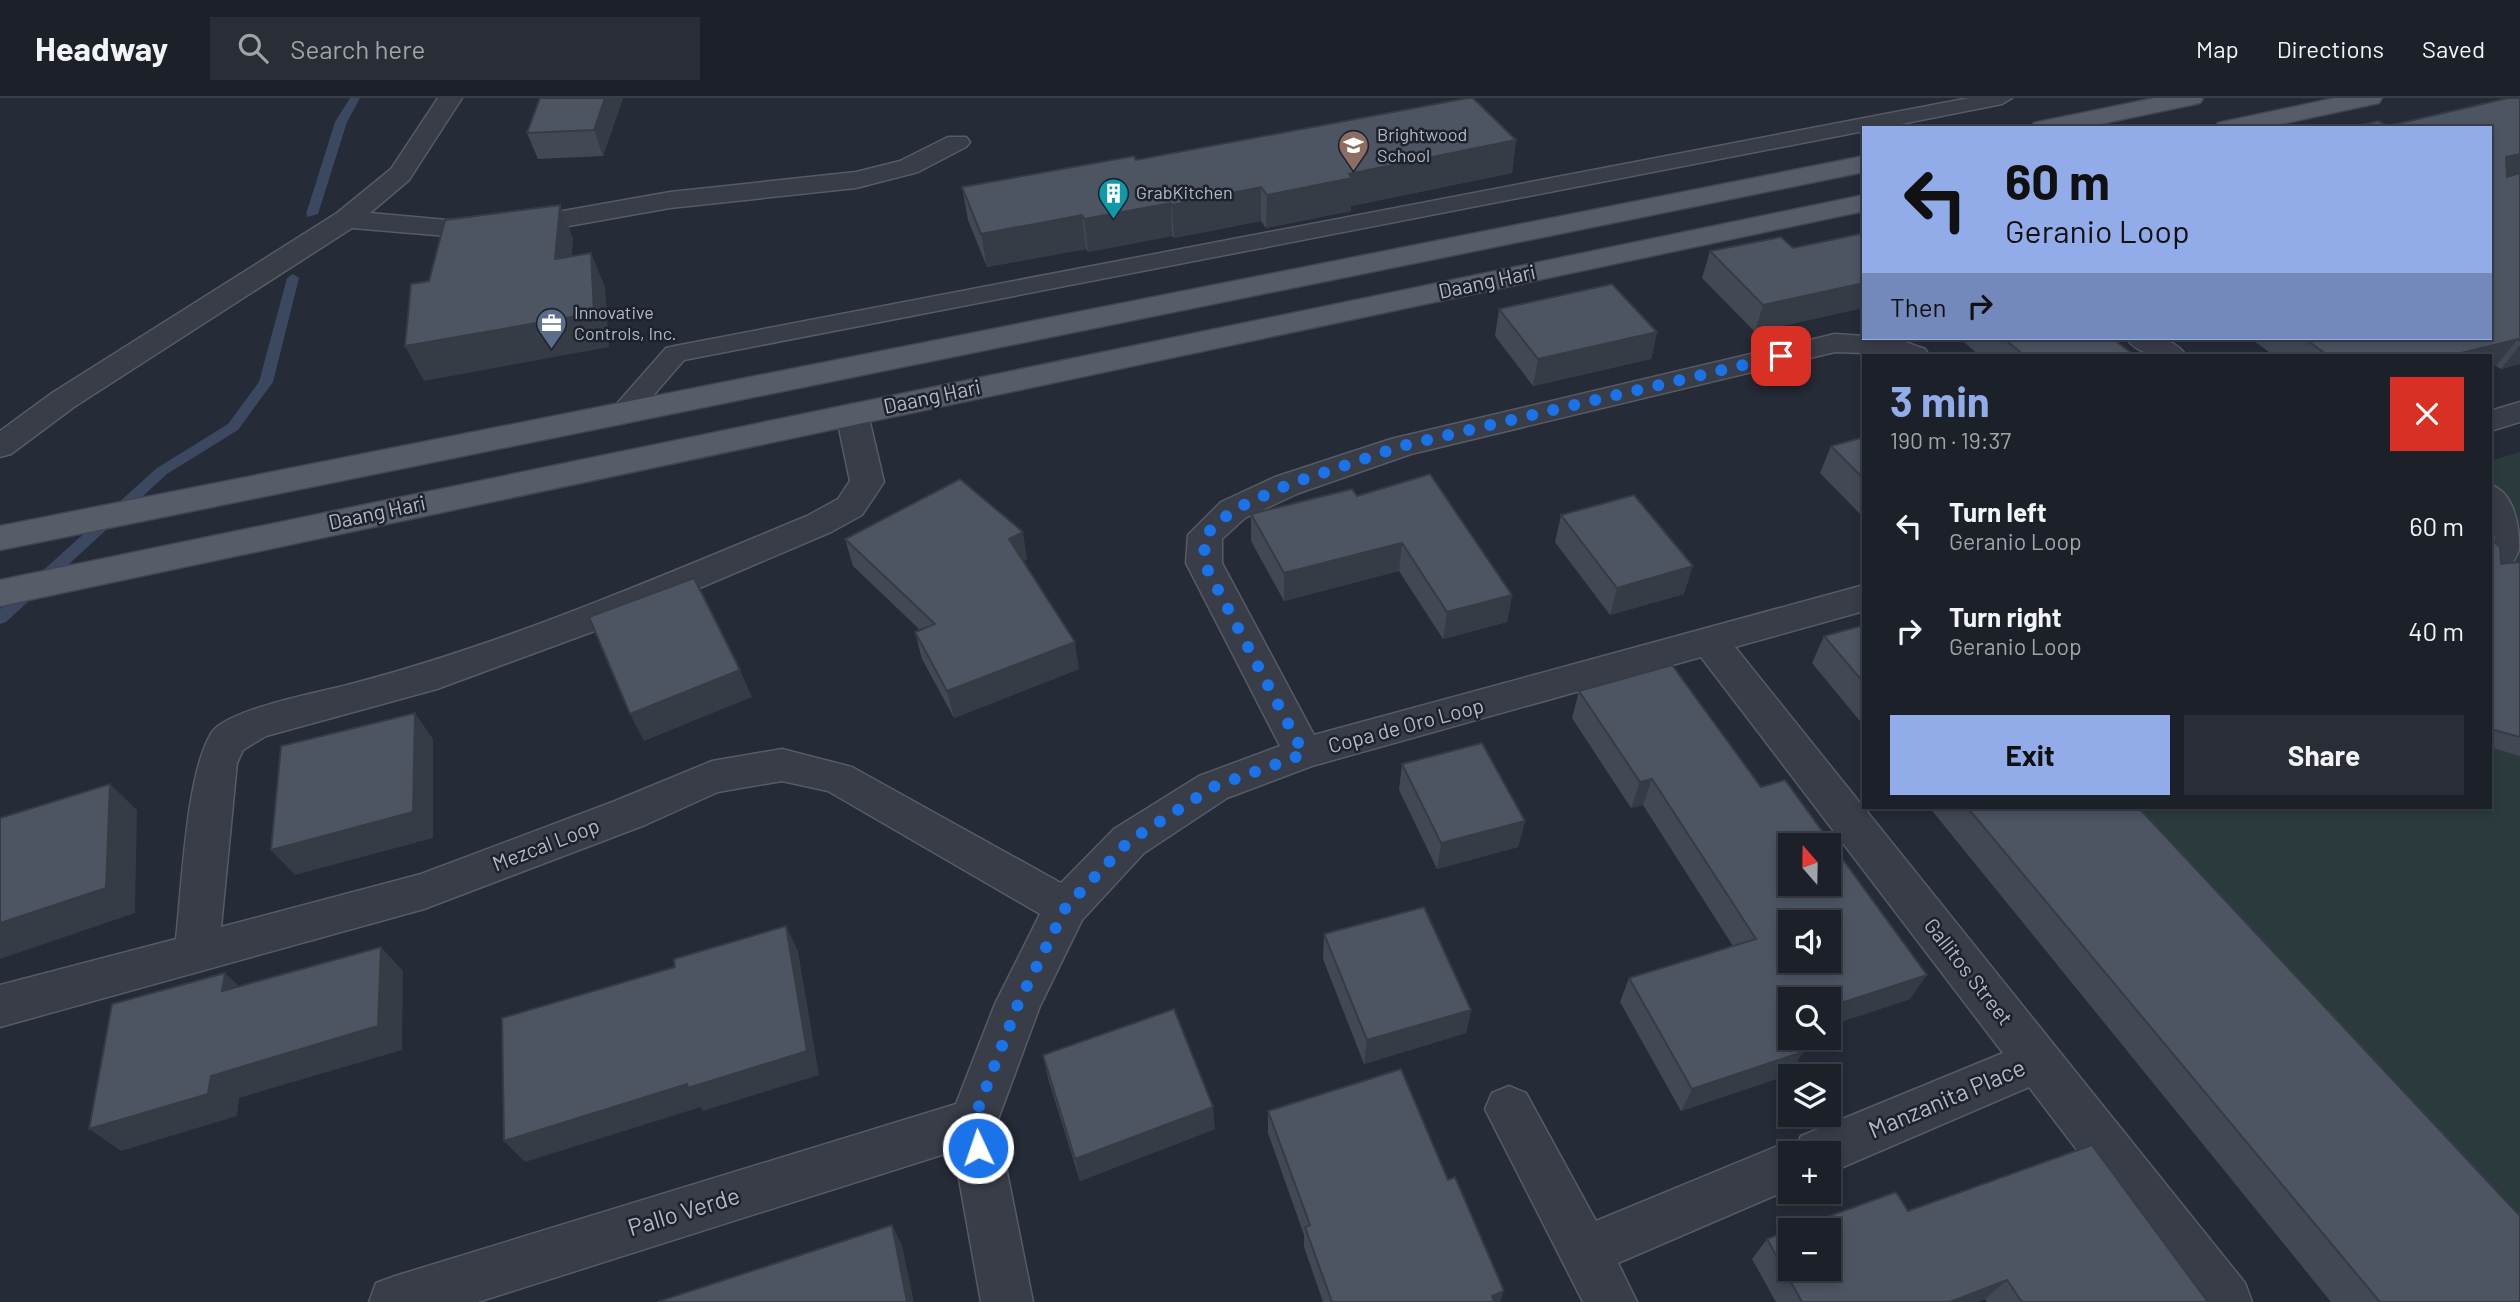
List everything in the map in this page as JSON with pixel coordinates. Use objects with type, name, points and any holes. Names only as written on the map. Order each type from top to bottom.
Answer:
[{"type":"main road","points":[[2053,126],[2191,98]]},
{"type":"main road","points":[[2237,126],[2370,98]]},
{"type":"main road","name":"Daang Hari","points":[[0,538],[1862,164]]},
{"type":"main road","name":"Daang Hari","points":[[0,593],[1862,203]]},
{"type":"street","points":[[0,447],[63,400],[347,219],[400,174],[450,98]]},
{"type":"street","points":[[347,219],[447,228],[563,219],[670,200],[856,180],[909,167],[957,142]]},
{"type":"street","points":[[1304,754],[1204,563],[1205,535],[1233,510],[1287,485],[1402,446],[1835,343],[1871,342],[1901,348],[1912,354]]},
{"type":"street","points":[[196,954],[217,763],[228,740],[254,724],[424,679],[602,615],[819,524],[850,507],[867,482],[852,414]]},
{"type":"street","name":"Copa de Oro Loop","points":[[973,1122],[1018,1004],[1066,907],[1129,841],[1213,787],[1304,754],[1862,599]]},
{"type":"street","name":"Gallitos Street","points":[[1710,642],[2226,1302]]},
{"type":"street","name":"Mezcal Loop","points":[[0,1006],[424,891],[630,813],[712,777],[782,765],[838,778],[1066,907]]},
{"type":"street","name":"Manzanita Place","points":[[1841,1143],[2037,1061]]},
{"type":"street","points":[[1509,1109],[1611,1302]]},
{"type":"street","points":[[973,1122],[1007,1302]]},
{"type":"street","name":"Pallo Verde","points":[[395,1302],[973,1122]]},
{"type":"street","points":[[1586,1251],[1778,1170]]},
{"type":"lane","points":[[1896,123],[2002,98]]},
{"type":"lane","points":[[621,415],[675,354],[1858,131]]},
{"type":"lane","points":[[2495,567],[2510,538],[2504,506]]},
{"type":"shaded area","points":[[2520,452],[2520,1247],[2116,809],[2492,809],[2492,460]]},
{"type":"building","points":[[540,98],[605,98],[594,130],[527,133]]},
{"type":"building","points":[[1473,98],[1516,140],[1349,174],[1352,178],[1267,195],[1261,187],[1172,205],[1171,203],[1084,219],[1082,215],[981,234],[962,187],[1134,156],[1136,160]]},
{"type":"building","points":[[2508,98],[2520,98],[2520,154],[2506,157],[2507,177],[2520,173],[2520,341],[2518,339],[2457,354],[2326,354],[2307,340],[2492,340],[2492,126],[2388,126]]},
{"type":"building","points":[[2378,121],[2388,126],[2358,126]]},
{"type":"building","points":[[560,205],[555,259],[591,253],[594,313],[405,346],[411,284],[429,281],[445,220]]},
{"type":"building","points":[[1862,233],[1862,283],[1763,305],[1710,251],[1781,237],[1793,248]]},
{"type":"building","points":[[1612,284],[1657,332],[1538,359],[1499,309]]},
{"type":"building","points":[[2005,340],[2115,340],[2133,354],[2023,354]]},
{"type":"building","points":[[1862,438],[1862,477],[1831,446]]},
{"type":"building","points":[[1430,474],[1512,595],[1447,612],[1402,543],[1284,573],[1251,514],[1352,489],[1357,496]]},
{"type":"building","points":[[960,479],[1023,532],[1009,539],[1075,642],[947,691],[915,632],[935,624],[845,539]]},
{"type":"building","points":[[1634,495],[1693,566],[1617,588],[1561,515]]},
{"type":"building","points":[[2492,541],[2500,547],[2501,564],[2520,562],[2520,737],[2492,730]]},
{"type":"building","points":[[694,578],[740,670],[630,714],[589,617]]},
{"type":"building","points":[[1862,626],[1862,681],[1824,636]]},
{"type":"building","points":[[1672,665],[1761,787],[1785,780],[1824,833],[1778,833],[1778,896],[1841,896],[1841,857],[1927,975],[1841,1003],[1841,987],[1778,987],[1778,1050],[1803,1052],[1692,1089],[1629,978],[1756,939],[1652,779],[1640,782],[1579,691]]},
{"type":"building","points":[[415,713],[413,812],[271,850],[281,746]]},
{"type":"building","points":[[1482,743],[1525,821],[1441,843],[1402,764]]},
{"type":"building","points":[[110,784],[106,888],[0,923],[0,818]]},
{"type":"building","points":[[1969,809],[2140,809],[2520,1216],[2520,1302],[2380,1302]]},
{"type":"building","points":[[1424,907],[1471,1010],[1367,1040],[1324,934]]},
{"type":"building","points":[[786,926],[807,1051],[688,1088],[687,1084],[504,1141],[502,1018],[675,967],[674,959]]},
{"type":"building","points":[[381,947],[378,1026],[211,1076],[208,1094],[89,1129],[112,1004],[225,973],[222,991]]},
{"type":"building","points":[[1174,1009],[1213,1107],[1075,1159],[1043,1055]]},
{"type":"building","points":[[1401,1069],[1448,1180],[1455,1177],[1504,1291],[1492,1296],[1494,1302],[1332,1302],[1305,1227],[1310,1225],[1268,1111]]},
{"type":"building","points":[[2092,1145],[2208,1302],[2022,1302],[2007,1280],[1950,1302],[1802,1302],[1790,1281],[1841,1281],[1841,1218],[1824,1218],[1896,1192],[1908,1211]]},
{"type":"building","points":[[892,1225],[907,1302],[657,1302]]},
{"type":"building","points":[[1778,1235],[1778,1259],[1767,1239]]},
{"type":"waterway","points":[[312,214],[341,122],[355,98]]},
{"type":"waterway","points":[[0,618],[162,471],[233,427],[266,382],[293,278]]},
{"type":"place","name":"Brightwood School","points":[[1354,172]]},
{"type":"place","name":"GrabKitchen","points":[[1113,220]]},
{"type":"place","name":"Innovative Controls, Inc.","points":[[551,350]]},
{"type":"route","points":[[978,1148],[973,1122],[1018,1004],[1066,907],[1129,841],[1213,787],[1304,754],[1204,563],[1205,535],[1233,510],[1287,485],[1402,446],[1781,356]]}]
